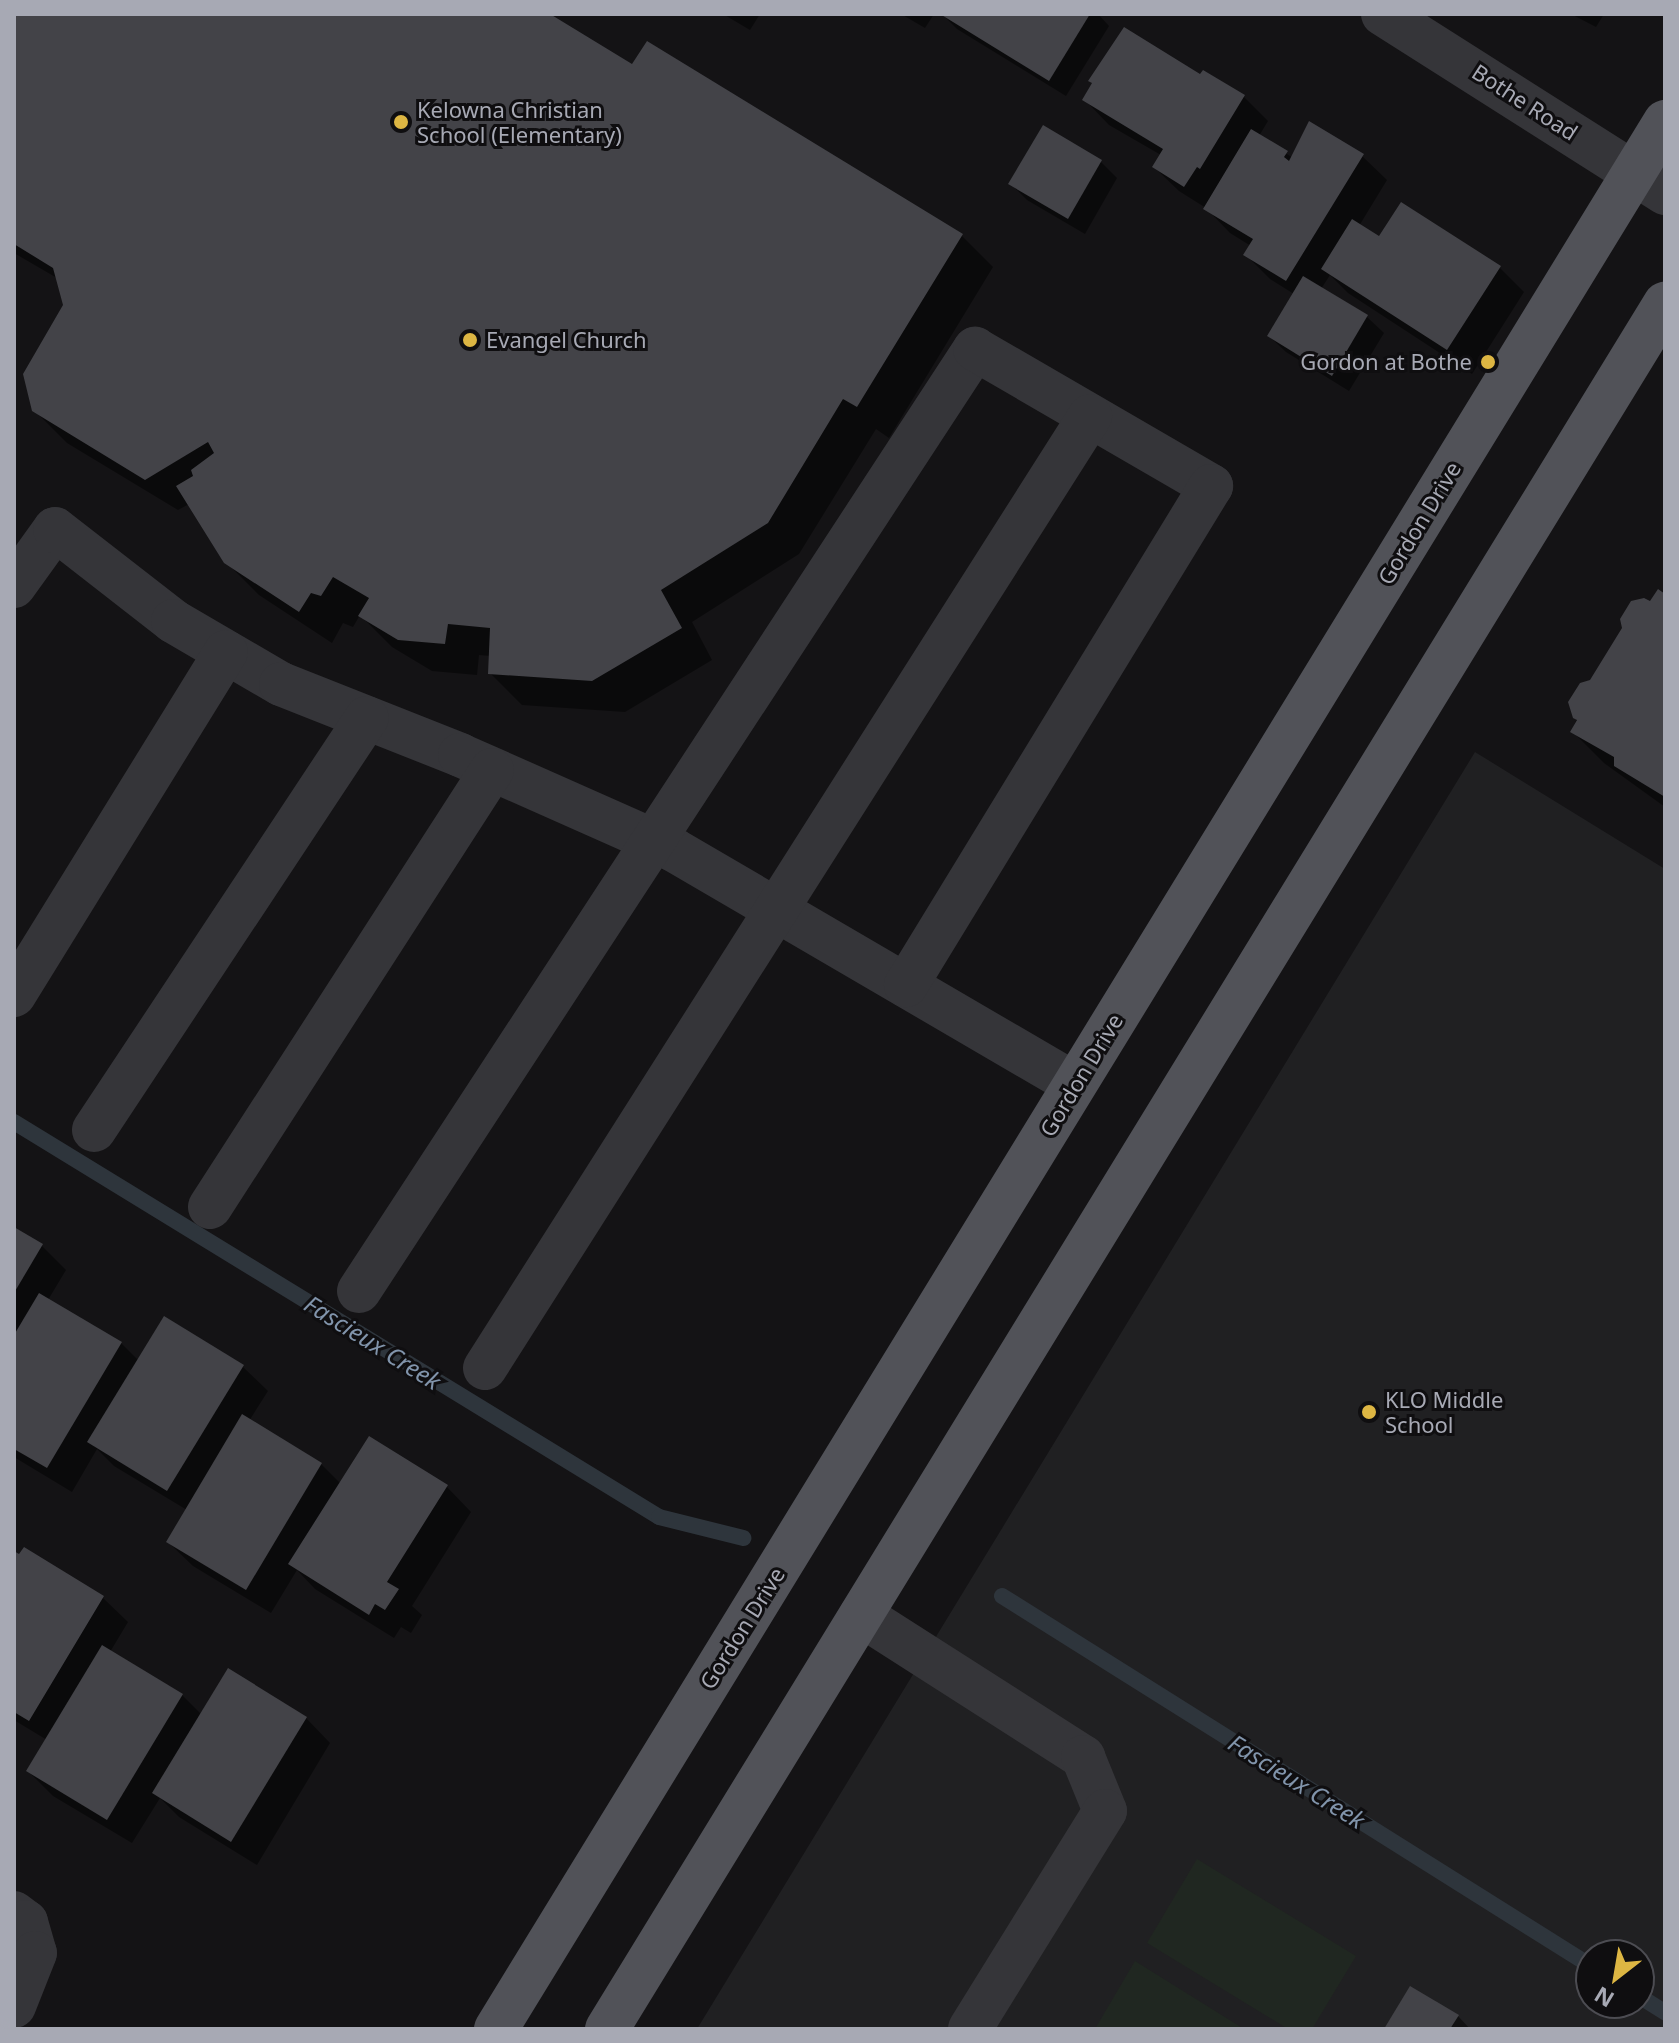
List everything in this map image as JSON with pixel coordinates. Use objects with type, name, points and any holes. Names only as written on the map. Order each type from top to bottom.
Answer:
[{"type":"main road","name":"Gordon Drive","points":[[496,2029],[1075,1084],[1649,183],[1665,122]]},
{"type":"main road","points":[[607,2029],[1665,304]]},
{"type":"street","name":"Bothe Road","points":[[1383,14],[1649,183]]},
{"type":"street","points":[[359,1291],[975,349],[1211,486],[906,985]]},
{"type":"street","points":[[485,1368],[779,911],[1090,416]]},
{"type":"street","points":[[14,586],[55,529],[173,621],[281,684],[653,840],[1075,1084]]},
{"type":"street","points":[[14,995],[226,652]]},
{"type":"street","points":[[94,1130],[367,718]]},
{"type":"street","points":[[210,1207],[492,770]]},
{"type":"street","points":[[861,1615],[1083,1757],[1105,1811],[970,2029]]},
{"type":"street","points":[[14,1913],[26,1922],[35,1953],[14,2006]]},
{"type":"shaded area","name":"KLO Middle School","points":[[1475,752],[1665,869],[1665,2029],[697,2029]]},
{"type":"shaded area","points":[[1197,1859],[1356,1956],[1312,2029],[1288,2029],[1147,1943]]},
{"type":"shaded area","points":[[1135,1961],[1244,2029],[1095,2029]]},
{"type":"building","name":"Evangel Church","points":[[14,14],[550,14],[632,64],[647,41],[963,234],[857,407],[843,399],[768,523],[661,590],[682,628],[592,681],[488,674],[490,628],[448,624],[445,644],[398,640],[358,616],[369,598],[333,577],[321,596],[311,593],[299,612],[224,563],[176,486],[193,476],[191,470],[214,453],[208,442],[145,480],[32,411],[23,374],[63,305],[53,268],[14,244]]},
{"type":"building","points":[[940,14],[1090,14],[1049,81]]},
{"type":"building","points":[[1124,27],[1200,74],[1203,70],[1245,95],[1200,169],[1197,167],[1184,187],[1152,167],[1163,149],[1082,100],[1092,83],[1088,81]]},
{"type":"building","points":[[1309,121],[1364,154],[1286,281],[1243,255],[1253,239],[1203,209],[1251,129],[1288,151],[1284,157],[1289,161]]},
{"type":"building","points":[[1043,125],[1102,160],[1068,219],[1008,184]]},
{"type":"building","points":[[1401,202],[1501,266],[1447,350],[1321,269],[1352,219],[1379,236]]},
{"type":"building","points":[[1303,276],[1368,315],[1332,376],[1267,336]]},
{"type":"building","points":[[1658,589],[1665,594],[1665,797],[1614,766],[1614,757],[1570,732],[1577,720],[1573,718],[1568,702],[1580,683],[1590,680],[1622,628],[1620,619],[1631,601],[1644,598],[1650,601]]},
{"type":"building","points":[[14,1227],[43,1244],[14,1293]]},
{"type":"building","points":[[39,1293],[122,1342],[47,1468],[14,1449],[14,1335]]},
{"type":"building","points":[[164,1316],[244,1365],[167,1491],[87,1442]]},
{"type":"building","points":[[242,1414],[322,1463],[246,1590],[166,1542]]},
{"type":"building","points":[[369,1436],[448,1485],[387,1582],[399,1589],[385,1610],[375,1604],[369,1615],[288,1564]]},
{"type":"building","points":[[24,1547],[104,1596],[29,1721],[14,1712],[14,1551],[19,1554]]},
{"type":"building","points":[[102,1645],[183,1694],[107,1820],[26,1771]]},
{"type":"building","points":[[228,1668],[307,1717],[231,1842],[152,1793]]},
{"type":"building","points":[[1410,1986],[1459,2015],[1450,2029],[1384,2029]]},
{"type":"waterway","name":"Fascieux Creek","points":[[14,1122],[659,1517],[743,1538]]},
{"type":"waterway","name":"Fascieux Creek","points":[[1002,1596],[1575,1956]]},
{"type":"waterway","name":"Fascieux Creek","points":[[1655,2006],[1665,2012]]},
{"type":"place","name":"Kelowna Christian School (Elementary)","points":[[401,122]]},
{"type":"place","name":"Evangel Church","points":[[470,340]]},
{"type":"place","name":"Gordon at Bothe","points":[[1488,362]]},
{"type":"place","name":"KLO Middle School","points":[[1369,1412]]}]
